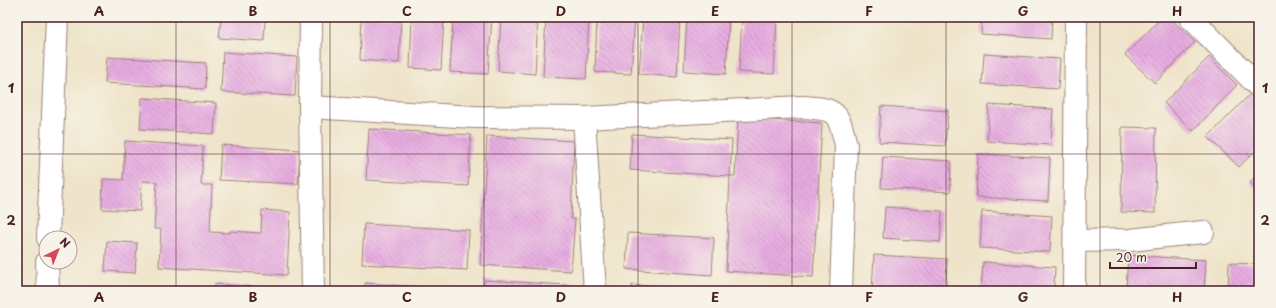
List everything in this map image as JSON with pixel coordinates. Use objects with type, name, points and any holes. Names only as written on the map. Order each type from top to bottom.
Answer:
[{"type":"street","points":[[48,230],[57,17]]},
{"type":"street","points":[[311,17],[310,107],[313,291]]},
{"type":"street","points":[[1074,291],[1076,17]]},
{"type":"street","points":[[1190,17],[1259,87]]},
{"type":"street","points":[[310,107],[474,117],[584,118],[803,107],[823,108],[834,113],[840,122],[846,145],[841,291]]},
{"type":"street","points":[[584,118],[595,291]]},
{"type":"street","points":[[1075,242],[1137,239],[1203,232]]},
{"type":"street","points":[[47,270],[48,291]]},
{"type":"building","points":[[221,17],[265,17],[264,41],[219,38]]},
{"type":"building","points":[[362,17],[401,17],[399,63],[360,60]]},
{"type":"building","points":[[412,17],[444,17],[441,70],[410,68]]},
{"type":"building","points":[[453,17],[492,17],[488,74],[450,72]]},
{"type":"building","points":[[501,17],[538,17],[535,74],[498,71]]},
{"type":"building","points":[[546,17],[589,17],[586,79],[543,77]]},
{"type":"building","points":[[597,17],[635,17],[631,74],[595,72]]},
{"type":"building","points":[[643,17],[680,17],[677,77],[639,74]]},
{"type":"building","points":[[687,17],[729,17],[726,74],[684,71]]},
{"type":"building","points":[[742,17],[777,17],[774,74],[739,72]]},
{"type":"building","points":[[982,17],[1052,17],[1051,39],[981,34]]},
{"type":"building","points":[[1162,17],[1169,17],[1195,42],[1155,83],[1125,55]]},
{"type":"building","points":[[223,52],[297,57],[295,96],[221,92]]},
{"type":"building","points":[[984,54],[1060,59],[1058,89],[982,84]]},
{"type":"building","points":[[107,57],[206,63],[205,89],[105,83]]},
{"type":"building","points":[[1209,57],[1237,85],[1193,131],[1164,103]]},
{"type":"building","points":[[1251,93],[1259,101],[1259,147],[1239,167],[1208,137]]},
{"type":"building","points":[[142,98],[216,103],[214,134],[140,129]]},
{"type":"building","points":[[989,105],[1053,109],[1051,145],[987,141]]},
{"type":"building","points":[[881,106],[948,111],[945,146],[879,142]]},
{"type":"building","points":[[738,118],[822,123],[813,277],[726,271],[730,176],[735,176]]},
{"type":"building","points":[[1122,127],[1156,128],[1155,213],[1121,212]]},
{"type":"building","points":[[369,129],[471,135],[468,186],[366,180]]},
{"type":"building","points":[[632,134],[732,140],[730,176],[630,170]]},
{"type":"building","points":[[487,136],[574,141],[571,219],[575,219],[571,271],[480,265]]},
{"type":"building","points":[[125,141],[203,146],[201,185],[212,185],[210,232],[230,233],[230,231],[261,233],[262,210],[290,212],[287,275],[159,267],[161,229],[154,229],[157,182],[142,181],[140,211],[102,209],[103,179],[123,180]]},
{"type":"building","points":[[221,145],[300,150],[298,184],[219,180]]},
{"type":"building","points":[[978,154],[1050,158],[1048,201],[976,197]]},
{"type":"building","points":[[883,157],[951,161],[950,192],[881,188]]},
{"type":"building","points":[[1259,172],[1259,191],[1250,183]]},
{"type":"building","points":[[885,207],[942,211],[940,242],[883,238]]},
{"type":"building","points":[[982,211],[1052,216],[1050,252],[980,248]]},
{"type":"building","points":[[364,224],[469,230],[467,270],[362,264]]},
{"type":"building","points":[[628,233],[714,238],[712,275],[626,269]]},
{"type":"building","points":[[107,241],[137,243],[135,273],[105,271]]},
{"type":"building","points":[[874,255],[947,259],[946,291],[872,291]]},
{"type":"building","points":[[1128,255],[1206,260],[1204,291],[1126,291]]},
{"type":"building","points":[[983,262],[1055,267],[1054,291],[981,291]]},
{"type":"building","points":[[1229,263],[1259,264],[1259,291],[1228,291]]},
{"type":"building","points":[[484,280],[583,286],[583,291],[484,291]]},
{"type":"building","points":[[365,283],[468,290],[468,291],[365,291]]},
{"type":"building","points":[[215,284],[297,290],[297,291],[215,291]]},
{"type":"building","points":[[632,285],[705,290],[705,291],[632,291]]},
{"type":"building","points":[[108,288],[136,290],[136,291],[108,291]]}]
